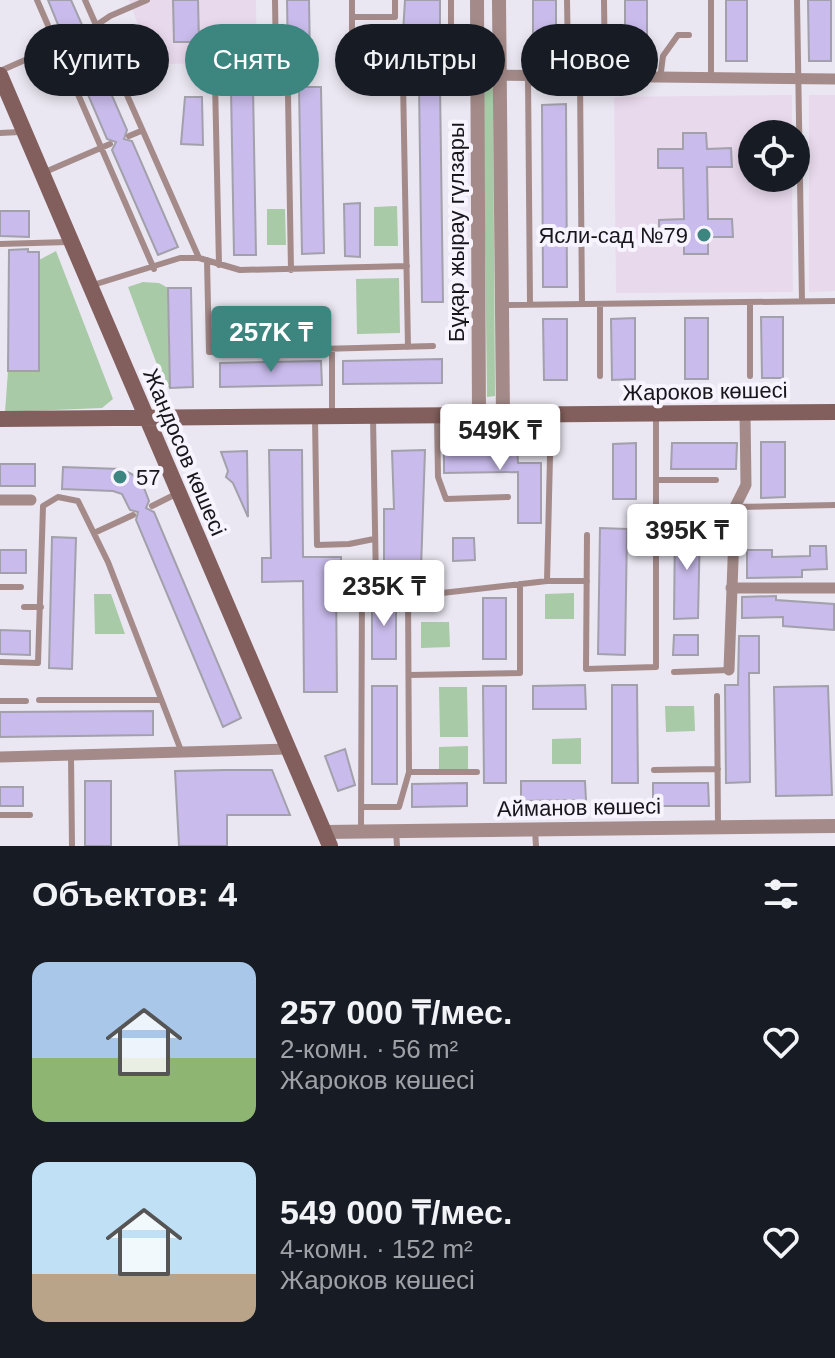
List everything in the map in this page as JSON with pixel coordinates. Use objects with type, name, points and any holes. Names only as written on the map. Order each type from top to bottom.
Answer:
[{"type":"main road","name":"Жандосов көшесі","points":[[0,73],[327,839]]},
{"type":"main road","name":"Жароков көшесі","points":[[0,419],[835,412]]},
{"type":"street","name":"Бұқар жырау гүлзары","points":[[477,0],[477,24]]},
{"type":"street","name":"Бұқар жырау гүлзары","points":[[499,0],[499,24]]},
{"type":"street","points":[[660,79],[835,79]]},
{"type":"street","name":"Бұқар жырау гүлзары","points":[[477,96],[479,416]]},
{"type":"street","name":"Бұқар жырау гүлзары","points":[[500,96],[503,415]]},
{"type":"street","points":[[729,670],[735,507],[746,485],[745,413]]},
{"type":"street","points":[[0,500],[31,500]]},
{"type":"street","points":[[731,588],[835,588]]},
{"type":"street","points":[[0,757],[288,749]]},
{"type":"street","name":"Айманов көшесі","points":[[327,839],[361,831],[396,838],[535,829],[835,826]]},
{"type":"lane","points":[[37,0],[47,24]]},
{"type":"lane","points":[[85,0],[95,24]]},
{"type":"lane","points":[[101,24],[110,16],[147,0]]},
{"type":"lane","points":[[275,0],[276,64],[288,95],[291,270]]},
{"type":"lane","points":[[352,0],[352,24]]},
{"type":"lane","points":[[352,17],[395,17],[395,0]]},
{"type":"lane","points":[[451,0],[451,24]]},
{"type":"lane","points":[[567,0],[567,24]]},
{"type":"lane","points":[[604,0],[604,24]]},
{"type":"lane","points":[[711,0],[711,79]]},
{"type":"lane","points":[[797,0],[802,301]]},
{"type":"lane","points":[[660,79],[663,56],[678,35],[689,35]]},
{"type":"lane","points":[[0,73],[24,62]]},
{"type":"lane","points":[[79,96],[154,269]]},
{"type":"lane","points":[[126,96],[203,259],[209,352],[433,346]]},
{"type":"lane","points":[[215,96],[219,265]]},
{"type":"lane","points":[[403,96],[408,347]]},
{"type":"lane","points":[[528,96],[530,304]]},
{"type":"lane","points":[[580,96],[582,304]]},
{"type":"lane","points":[[129,136],[141,131]]},
{"type":"lane","points":[[0,133],[24,132]]},
{"type":"lane","points":[[42,173],[110,144]]},
{"type":"lane","points":[[0,244],[71,242]]},
{"type":"lane","points":[[90,286],[113,277],[154,269],[180,258],[203,259],[240,270],[407,266]]},
{"type":"lane","points":[[502,305],[835,301]]},
{"type":"lane","points":[[750,302],[750,376]]},
{"type":"lane","points":[[600,304],[600,376]]},
{"type":"lane","points":[[332,350],[332,417]]},
{"type":"lane","points":[[587,535],[586,669],[656,667],[656,414]]},
{"type":"lane","points":[[547,581],[551,415]]},
{"type":"lane","points":[[437,416],[438,477],[446,499],[508,497]]},
{"type":"lane","points":[[373,417],[376,583]]},
{"type":"lane","points":[[315,418],[317,545],[374,539]]},
{"type":"lane","points":[[656,480],[716,480]]},
{"type":"lane","points":[[152,506],[178,493]]},
{"type":"lane","points":[[0,662],[38,663],[43,506],[58,497],[78,501],[94,533],[182,753]]},
{"type":"lane","points":[[735,507],[835,505]]},
{"type":"lane","points":[[94,533],[133,515]]},
{"type":"lane","points":[[361,831],[362,589],[376,583],[442,593],[547,581],[587,581]]},
{"type":"lane","points":[[409,675],[520,673],[520,584]]},
{"type":"lane","points":[[0,587],[21,587]]},
{"type":"lane","points":[[361,807],[399,807],[409,772],[408,589]]},
{"type":"lane","points":[[24,607],[41,607]]},
{"type":"lane","points":[[674,672],[729,670]]},
{"type":"lane","points":[[717,696],[718,827]]},
{"type":"lane","points":[[39,700],[161,700]]},
{"type":"lane","points":[[0,701],[26,701]]},
{"type":"lane","points":[[71,756],[72,846]]},
{"type":"lane","points":[[654,770],[718,769]]},
{"type":"lane","points":[[409,772],[477,772]]},
{"type":"lane","points":[[0,815],[30,815]]},
{"type":"lane","points":[[535,829],[536,846]]},
{"type":"shaded area","points":[[129,0],[256,0],[256,24],[185,24],[185,64],[169,64],[169,24],[138,24]]},
{"type":"shaded area","name":"Ясли-сад №79","points":[[792,95],[792,120],[738,120],[738,192],[792,192],[793,292],[616,293],[614,97]]},
{"type":"shaded area","points":[[809,95],[835,95],[835,291],[809,292]]},
{"type":"green space","points":[[483,96],[493,96],[495,396],[487,397]]},
{"type":"green space","points":[[397,206],[398,246],[374,246],[374,207]]},
{"type":"green space","points":[[267,209],[285,209],[286,245],[267,245]]},
{"type":"green space","points":[[56,251],[113,399],[102,408],[5,412],[8,371],[39,371],[39,260]]},
{"type":"green space","points":[[399,278],[400,333],[357,334],[356,279]]},
{"type":"green space","points":[[143,282],[159,283],[168,288],[170,388],[165,386],[128,287]]},
{"type":"green space","points":[[574,593],[574,619],[545,619],[545,594]]},
{"type":"green space","points":[[94,594],[111,594],[125,634],[95,634]]},
{"type":"green space","points":[[421,622],[449,622],[450,647],[421,648]]},
{"type":"green space","points":[[439,687],[467,687],[468,737],[440,737]]},
{"type":"green space","points":[[665,706],[694,706],[695,731],[666,732]]},
{"type":"green space","points":[[581,738],[581,764],[552,764],[552,739]]},
{"type":"green space","points":[[468,746],[468,771],[439,772],[439,747]]},
{"type":"building","points":[[48,0],[71,0],[82,24],[58,24]]},
{"type":"building","points":[[173,0],[198,0],[199,24],[185,24],[185,42],[174,42]]},
{"type":"building","points":[[287,0],[309,0],[309,24],[287,24]]},
{"type":"building","points":[[405,0],[440,0],[440,24],[404,24]]},
{"type":"building","points":[[533,0],[556,0],[556,24],[533,24]]},
{"type":"building","points":[[625,0],[647,0],[647,24],[625,24]]},
{"type":"building","points":[[726,0],[747,0],[747,61],[726,61]]},
{"type":"building","points":[[808,0],[831,0],[831,61],[809,61]]},
{"type":"building","points":[[321,87],[324,253],[302,254],[299,96],[319,96]]},
{"type":"building","points":[[89,96],[112,96],[127,130],[124,139],[132,141],[178,247],[158,255],[112,150],[116,142],[107,139]]},
{"type":"building","points":[[231,96],[253,96],[256,255],[234,255]]},
{"type":"building","points":[[419,96],[440,96],[443,302],[422,302]]},
{"type":"building","points":[[185,97],[202,97],[203,145],[181,144]]},
{"type":"building","points":[[566,104],[567,287],[543,287],[542,105]]},
{"type":"building","points":[[683,133],[706,133],[707,149],[731,148],[732,167],[707,167],[708,219],[732,219],[733,237],[708,237],[708,254],[684,254],[684,237],[659,238],[659,220],[684,219],[683,168],[658,168],[658,149],[683,149]]},
{"type":"building","points":[[360,203],[360,257],[345,256],[344,204]]},
{"type":"building","points":[[0,211],[29,211],[29,237],[0,236]]},
{"type":"building","points":[[28,249],[28,252],[39,252],[39,371],[8,371],[9,250]]},
{"type":"building","points":[[168,288],[191,288],[193,387],[170,388]]},
{"type":"building","points":[[761,317],[783,317],[783,378],[762,378]]},
{"type":"building","points":[[635,318],[635,379],[612,380],[611,319]]},
{"type":"building","points":[[685,318],[708,318],[708,379],[685,379]]},
{"type":"building","points":[[543,319],[567,319],[567,380],[544,380]]},
{"type":"building","points":[[442,359],[442,383],[343,384],[343,361]]},
{"type":"building","points":[[321,361],[322,385],[220,387],[220,363]]},
{"type":"building","points":[[761,442],[785,442],[785,497],[761,498]]},
{"type":"building","points":[[636,443],[636,499],[613,499],[613,444]]},
{"type":"building","points":[[672,443],[737,443],[736,469],[671,469]]},
{"type":"building","points":[[517,444],[518,463],[541,463],[541,523],[518,523],[518,472],[444,473],[444,445]]},
{"type":"building","points":[[269,450],[302,450],[303,557],[341,557],[341,581],[336,581],[337,692],[304,692],[303,581],[262,582],[262,558],[271,558]]},
{"type":"building","points":[[425,450],[421,569],[384,569],[384,509],[394,509],[392,451]]},
{"type":"building","points":[[247,451],[248,517],[233,483],[226,477],[228,471],[221,452]]},
{"type":"building","points":[[0,464],[35,464],[35,486],[0,486]]},
{"type":"building","points":[[63,467],[121,469],[132,474],[144,488],[149,501],[146,508],[154,512],[241,718],[223,727],[136,520],[138,512],[130,510],[122,494],[113,491],[62,489]]},
{"type":"building","points":[[675,527],[700,527],[698,618],[674,619]]},
{"type":"building","points":[[600,528],[627,529],[625,655],[598,654]]},
{"type":"building","points":[[52,537],[76,538],[72,669],[49,668]]},
{"type":"building","points":[[453,538],[474,538],[475,560],[453,561]]},
{"type":"building","points":[[810,546],[826,546],[827,569],[802,570],[802,577],[747,578],[747,550],[772,550],[772,557],[810,556]]},
{"type":"building","points":[[0,550],[26,550],[26,573],[0,573]]},
{"type":"building","points":[[776,596],[776,600],[834,604],[834,630],[783,626],[783,617],[742,618],[742,597]]},
{"type":"building","points":[[372,598],[396,598],[396,659],[372,659]]},
{"type":"building","points":[[483,598],[506,598],[506,659],[483,659]]},
{"type":"building","points":[[0,630],[30,631],[30,655],[0,654]]},
{"type":"building","points":[[674,635],[698,635],[698,655],[673,655]]},
{"type":"building","points":[[739,636],[759,636],[759,673],[749,673],[750,782],[726,783],[725,685],[738,685]]},
{"type":"building","points":[[585,685],[586,709],[533,709],[533,686]]},
{"type":"building","points":[[612,685],[637,685],[638,783],[612,783]]},
{"type":"building","points":[[372,686],[397,686],[397,784],[372,784]]},
{"type":"building","points":[[483,686],[506,686],[506,783],[484,783]]},
{"type":"building","points":[[828,686],[832,795],[776,796],[774,687]]},
{"type":"building","points":[[153,711],[153,735],[0,737],[0,712]]},
{"type":"building","points":[[345,749],[355,785],[338,791],[325,756]]},
{"type":"building","points":[[272,770],[290,815],[227,815],[227,846],[179,846],[175,771]]},
{"type":"building","points":[[85,781],[111,781],[111,846],[85,846]]},
{"type":"building","points":[[521,781],[585,781],[586,800],[521,801]]},
{"type":"building","points":[[467,783],[467,806],[412,807],[412,784]]},
{"type":"building","points":[[653,783],[708,783],[709,806],[653,806]]},
{"type":"building","points":[[0,787],[23,787],[23,806],[0,806]]},
{"type":"place","name":"Ясли-сад №79","points":[[704,235]]},
{"type":"place","name":"57","points":[[120,477]]}]
